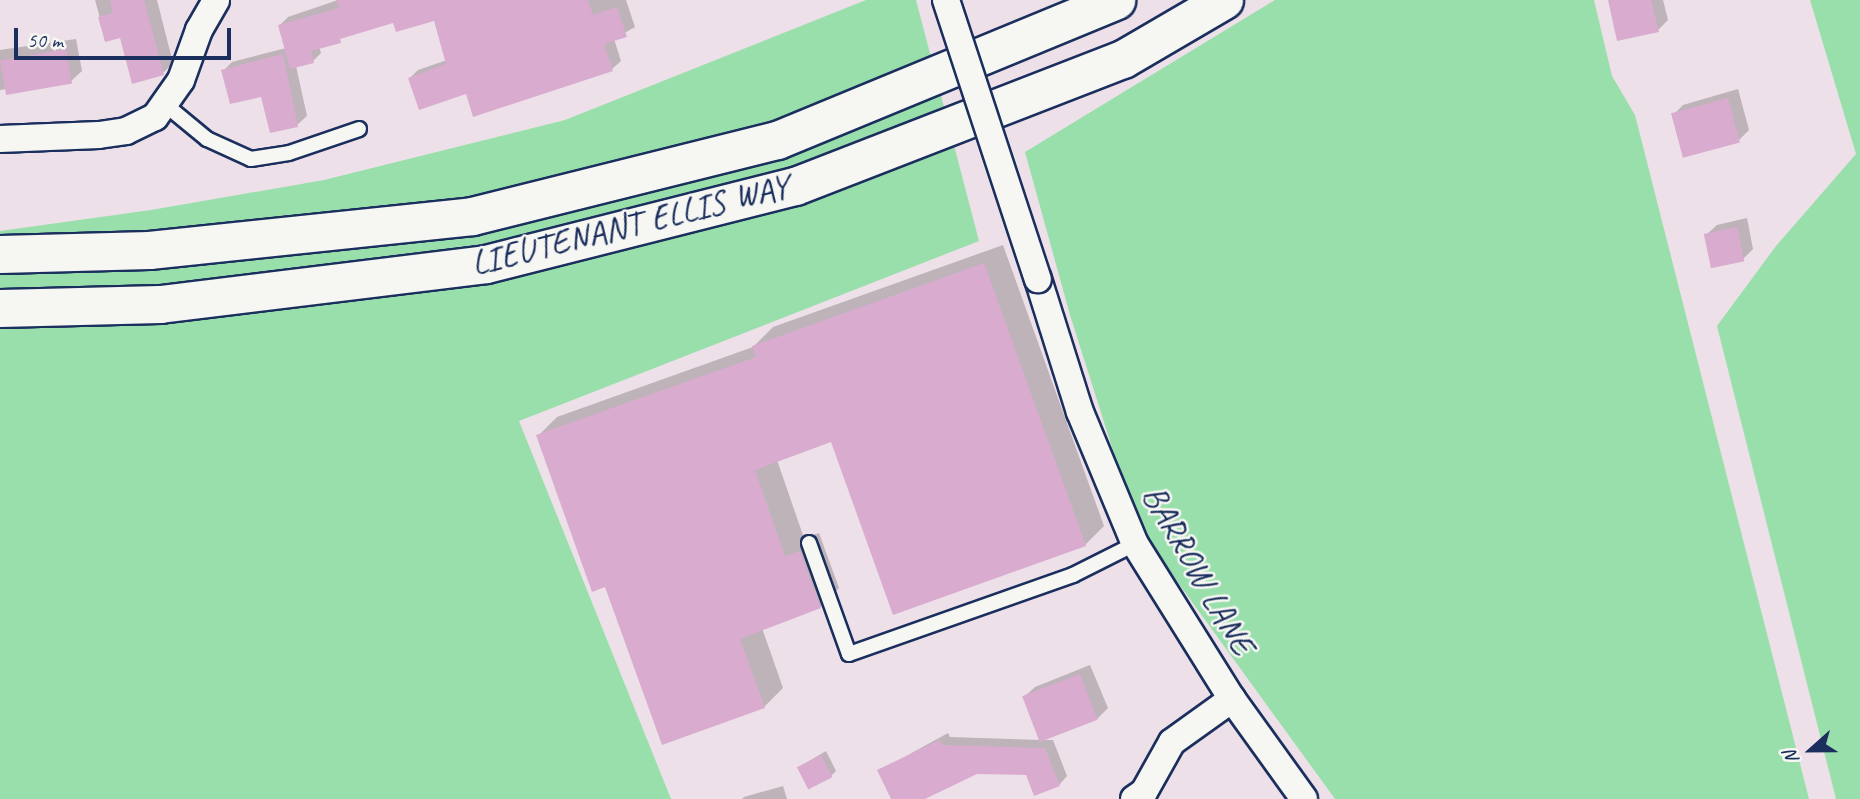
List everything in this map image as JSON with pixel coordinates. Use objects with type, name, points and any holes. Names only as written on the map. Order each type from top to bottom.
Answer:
[{"type":"main road","name":"LIEUTENANT ELLIS WAY","points":[[0,254],[149,250],[472,215],[777,140],[1116,0]]},
{"type":"main road","name":"LIEUTENANT ELLIS WAY","points":[[0,308],[160,304],[500,261],[795,186],[1123,59],[1224,0]]},
{"type":"street","points":[[0,139],[126,131],[167,106],[216,0]]},
{"type":"street","name":"BARROW LANE","points":[[946,0],[1080,412],[1135,544],[1232,699],[1304,799]]},
{"type":"street","points":[[1134,799],[1143,792],[1172,742],[1232,699]]},
{"type":"lane","points":[[167,106],[207,139],[251,159],[289,153],[359,129]]},
{"type":"lane","points":[[809,543],[849,654],[1073,575],[1135,544]]},
{"type":"green space","points":[[866,0],[916,0],[979,241],[519,421],[671,799],[0,799],[0,231],[151,210],[324,180],[565,120]]},
{"type":"green space","points":[[1275,0],[1594,0],[1612,76],[1635,115],[1809,799],[1335,799],[1137,526],[1070,315],[1025,152]]},
{"type":"green space","points":[[1810,0],[1860,0],[1860,799],[1836,799],[1717,326],[1776,246],[1856,154]]},
{"type":"building","points":[[110,0],[144,0],[164,75],[132,84],[120,38],[105,42],[98,17],[113,13]]},
{"type":"building","points":[[336,0],[588,0],[593,15],[617,7],[627,37],[604,44],[613,71],[473,117],[466,94],[419,110],[408,78],[446,64],[434,21],[396,32],[393,23],[340,39],[341,43],[311,51],[314,63],[290,69],[278,25],[339,8]]},
{"type":"building","points":[[1608,0],[1651,0],[1659,32],[1617,41]]},
{"type":"building","points":[[66,49],[72,83],[6,95],[0,61]]},
{"type":"building","points":[[283,54],[298,127],[270,133],[261,97],[230,104],[221,70]]},
{"type":"building","points":[[1728,98],[1740,142],[1683,158],[1671,113]]},
{"type":"building","points":[[1737,227],[1744,261],[1711,268],[1704,234]]},
{"type":"building","points":[[984,263],[1086,546],[893,615],[831,442],[755,470],[785,556],[800,551],[821,608],[740,639],[765,708],[662,745],[605,587],[592,592],[536,435],[756,357],[752,346]]},
{"type":"building","points":[[1080,674],[1098,720],[1040,742],[1022,696]]},
{"type":"building","points":[[940,740],[942,745],[1045,748],[1060,786],[1034,796],[1026,775],[977,774],[925,799],[891,799],[877,770]]},
{"type":"building","points":[[821,755],[832,777],[808,790],[797,767]]}]
